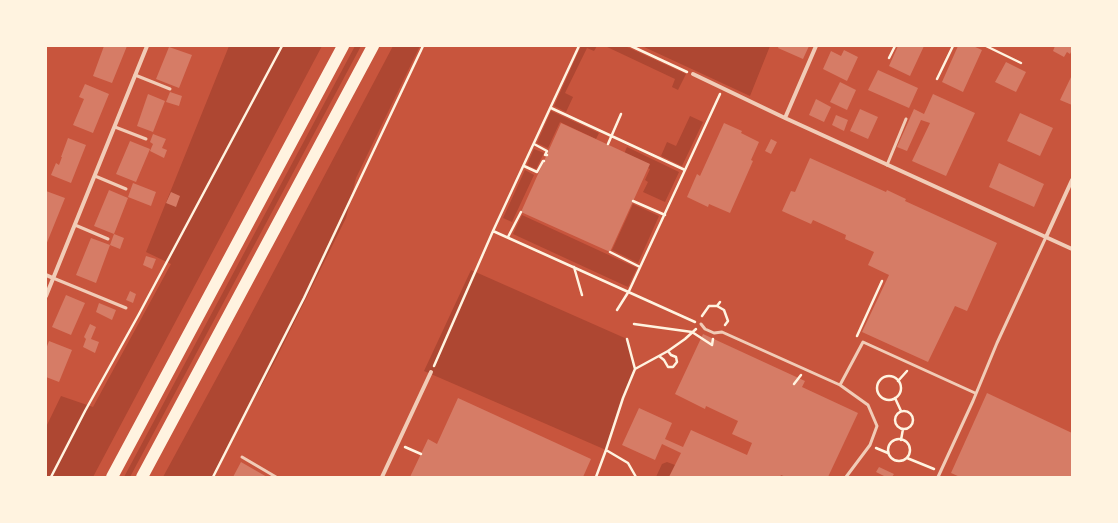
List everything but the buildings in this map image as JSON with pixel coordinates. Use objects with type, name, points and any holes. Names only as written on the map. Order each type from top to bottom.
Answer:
[{"type":"highway","points":[[112,477],[343,46]]},
{"type":"highway","points":[[142,477],[373,46]]},
{"type":"street","points":[[46,296],[147,46]]},
{"type":"street","points":[[784,118],[816,46]]},
{"type":"street","points":[[693,74],[784,118],[1072,249]]},
{"type":"street","points":[[1046,237],[1072,180]]},
{"type":"street","points":[[46,275],[53,278]]},
{"type":"street","points":[[382,477],[431,372]]},
{"type":"lane","points":[[135,75],[170,89]]},
{"type":"lane","points":[[887,165],[906,119]]},
{"type":"lane","points":[[114,127],[146,139]]},
{"type":"lane","points":[[95,176],[126,189]]},
{"type":"lane","points":[[75,225],[108,239]]},
{"type":"lane","points":[[938,477],[1046,237]]},
{"type":"lane","points":[[53,278],[126,308]]},
{"type":"lane","points":[[701,324],[705,329],[714,333],[722,332],[840,385],[868,405],[877,426],[870,445],[846,477]]},
{"type":"lane","points":[[840,385],[863,342],[975,393]]},
{"type":"lane","points":[[242,457],[276,477]]},
{"type":"path","points":[[50,477],[282,46]]},
{"type":"path","points":[[213,477],[304,298],[423,46]]},
{"type":"path","points":[[431,372],[493,231],[579,46]]},
{"type":"path","points":[[631,46],[693,74]]},
{"type":"path","points":[[889,58],[895,46]]},
{"type":"path","points":[[937,79],[953,46]]},
{"type":"path","points":[[986,46],[1021,63]]},
{"type":"path","points":[[617,310],[629,291],[722,88]]},
{"type":"path","points":[[551,108],[685,170]]},
{"type":"path","points":[[608,144],[621,114]]},
{"type":"path","points":[[534,144],[547,151],[545,155],[547,155]]},
{"type":"path","points":[[524,166],[537,172],[544,161]]},
{"type":"path","points":[[633,201],[664,215]]},
{"type":"path","points":[[508,237],[521,212]]},
{"type":"path","points":[[493,231],[701,324]]},
{"type":"path","points":[[610,252],[640,267]]},
{"type":"path","points":[[574,267],[582,295]]},
{"type":"path","points":[[863,342],[856,338],[882,281]]},
{"type":"path","points":[[718,306],[720,302]]},
{"type":"path","points":[[701,324],[700,319],[709,306],[718,306],[724,310],[728,321],[722,332]]},
{"type":"path","points":[[634,324],[692,332]]},
{"type":"path","points":[[635,369],[668,351],[685,339],[701,324]]},
{"type":"path","points":[[596,477],[623,398],[635,369],[627,339]]},
{"type":"path","points":[[659,356],[664,360],[668,367],[673,367],[678,362],[676,357],[671,355],[668,351]]},
{"type":"path","points":[[898,381],[913,365]]},
{"type":"path","points":[[887,376],[892,376],[898,381],[901,388],[898,396],[895,398],[888,400],[881,398],[876,386],[880,379],[887,376]]},
{"type":"path","points":[[895,398],[901,411]]},
{"type":"path","points":[[901,411],[907,411],[910,412],[913,417],[913,423],[912,426],[903,429],[898,426],[895,421],[896,415],[901,411]]},
{"type":"path","points":[[901,440],[903,429]]},
{"type":"path","points":[[870,445],[888,453],[894,461],[901,461],[907,458],[909,451],[908,444],[901,440],[894,441],[891,443],[888,453]]},
{"type":"path","points":[[398,444],[421,454]]},
{"type":"path","points":[[606,450],[628,462],[636,477]]},
{"type":"path","points":[[907,458],[940,472]]},
{"type":"shaded area","points":[[229,46],[322,46],[93,477],[46,477],[46,427],[61,396],[93,407],[171,264],[146,252]]},
{"type":"shaded area","points":[[355,46],[361,46],[130,477],[124,477]]},
{"type":"shaded area","points":[[393,46],[420,46],[356,178],[346,218],[276,359],[213,477],[163,477],[240,335]]},
{"type":"shaded area","points":[[581,46],[597,46],[594,51],[587,48],[565,93],[573,97],[566,112],[554,106]]},
{"type":"shaded area","points":[[605,46],[625,46],[686,74],[678,90],[672,87],[675,79]]},
{"type":"shaded area","points":[[642,46],[770,46],[750,96]]},
{"type":"shaded area","points":[[551,111],[599,133],[596,139],[560,122],[548,148],[537,143]]},
{"type":"shaded area","points":[[690,116],[703,122],[682,166],[661,156],[667,142],[676,146]]},
{"type":"shaded area","points":[[627,147],[679,172],[665,202],[643,192],[648,182],[645,180],[650,169],[624,154]]},
{"type":"shaded area","points":[[534,149],[544,153],[536,169],[527,165]]},
{"type":"shaded area","points":[[525,170],[534,175],[512,222],[503,218]]},
{"type":"shaded area","points":[[633,204],[659,216],[638,263],[612,250]]},
{"type":"shaded area","points":[[522,215],[637,268],[628,287],[513,234]]},
{"type":"shaded area","points":[[471,270],[627,339],[635,369],[623,398],[606,450],[424,371]]},
{"type":"shaded area","points":[[667,462],[675,465],[669,477],[656,477],[662,464]]}]
